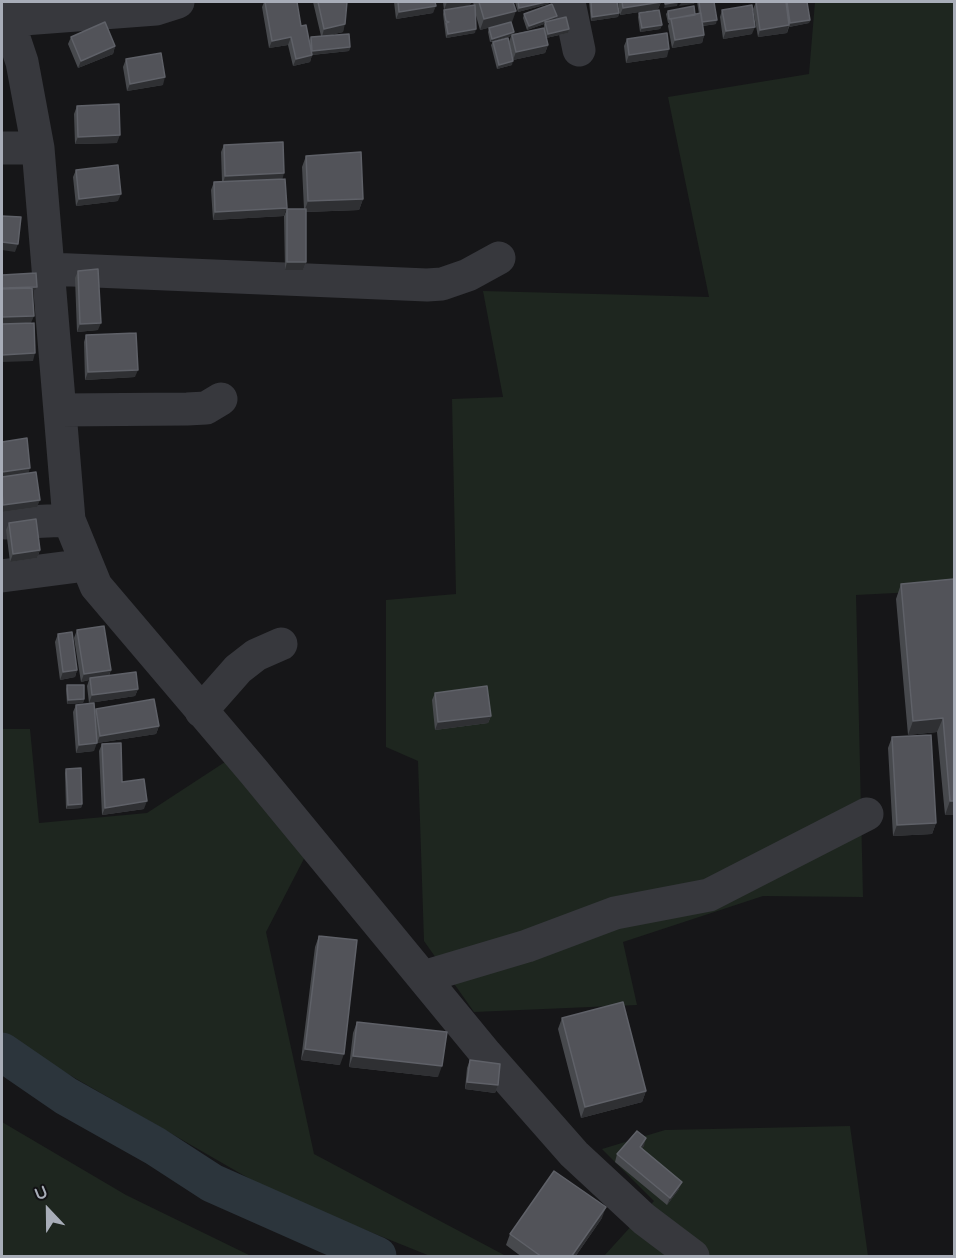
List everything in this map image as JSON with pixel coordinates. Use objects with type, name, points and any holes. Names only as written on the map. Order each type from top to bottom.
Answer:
[{"type":"street","points":[[178,2],[156,9],[6,11],[22,62],[38,148],[69,520],[86,565],[96,586],[574,1154],[644,1219],[693,1257]]},
{"type":"street","points":[[569,2],[579,50]]},
{"type":"street","points":[[2,148],[38,148]]},
{"type":"street","points":[[48,269],[427,285],[442,284],[468,275],[499,258]]},
{"type":"street","points":[[60,410],[206,408],[222,399]]},
{"type":"street","points":[[5,523],[69,520]]},
{"type":"street","points":[[2,576],[86,565]]},
{"type":"street","points":[[201,711],[238,669],[256,655],[281,644]]},
{"type":"street","points":[[423,977],[527,946],[615,913],[709,895],[867,814]]},
{"type":"shaded area","points":[[815,2],[954,2],[954,590],[856,595],[863,897],[763,896],[623,942],[637,1005],[474,1012],[424,941],[418,761],[386,747],[386,600],[456,594],[452,399],[503,397],[483,291],[709,297],[668,97],[809,74]]},
{"type":"shaded area","points":[[2,729],[30,729],[39,823],[147,813],[225,762],[309,849],[266,932],[314,1154],[506,1256],[430,1256],[276,1194],[2,1036]]},
{"type":"shaded area","points":[[2,1122],[126,1195],[251,1256],[2,1256]]},
{"type":"shaded area","points":[[850,1126],[868,1256],[604,1256],[654,1201],[602,1149],[665,1130]]},
{"type":"building","points":[[265,2],[297,2],[301,26],[306,25],[312,55],[296,59],[291,37],[272,41]]},
{"type":"building","points":[[318,2],[347,2],[345,24],[324,29]]},
{"type":"building","points":[[398,2],[435,2],[436,6],[399,12]]},
{"type":"building","points":[[479,2],[513,2],[516,11],[484,19]]},
{"type":"building","points":[[518,2],[546,2],[519,8]]},
{"type":"building","points":[[591,2],[617,2],[619,13],[592,17]]},
{"type":"building","points":[[622,2],[661,2],[623,8]]},
{"type":"building","points":[[699,2],[714,2],[717,20],[702,22]]},
{"type":"building","points":[[756,2],[786,2],[789,25],[760,30]]},
{"type":"building","points":[[787,2],[807,2],[810,20],[790,23]]},
{"type":"building","points":[[552,4],[557,16],[529,26],[524,14]]},
{"type":"building","points":[[475,5],[476,29],[448,34],[446,23],[449,22],[446,21],[444,10]]},
{"type":"building","points":[[752,5],[755,27],[726,31],[722,10]]},
{"type":"building","points":[[694,6],[695,15],[669,19],[668,11]]},
{"type":"building","points":[[659,10],[662,25],[642,28],[639,13]]},
{"type":"building","points":[[701,13],[704,35],[675,40],[671,19]]},
{"type":"building","points":[[566,17],[569,29],[548,34],[545,22]]},
{"type":"building","points":[[105,22],[115,46],[81,61],[71,37]]},
{"type":"building","points":[[511,22],[514,32],[492,39],[489,28]]},
{"type":"building","points":[[544,28],[548,45],[516,52],[512,35]]},
{"type":"building","points":[[667,33],[669,49],[629,55],[627,39]]},
{"type":"building","points":[[349,34],[350,47],[312,51],[311,37]]},
{"type":"building","points":[[508,38],[513,61],[499,65],[493,42]]},
{"type":"building","points":[[161,53],[165,77],[130,84],[126,59]]},
{"type":"building","points":[[119,104],[120,135],[78,137],[77,106]]},
{"type":"building","points":[[283,142],[284,173],[225,176],[224,145]]},
{"type":"building","points":[[361,152],[363,199],[308,201],[306,156]]},
{"type":"building","points":[[118,165],[121,194],[79,199],[76,170]]},
{"type":"building","points":[[285,179],[287,208],[215,212],[214,182]]},
{"type":"building","points":[[287,209],[306,209],[306,262],[287,262]]},
{"type":"building","points":[[2,216],[21,217],[18,244],[2,242]]},
{"type":"building","points":[[98,269],[101,323],[80,324],[78,271]]},
{"type":"building","points":[[36,273],[37,287],[2,288],[2,275]]},
{"type":"building","points":[[32,288],[34,316],[2,317],[2,289]]},
{"type":"building","points":[[34,323],[35,353],[2,355],[2,324]]},
{"type":"building","points":[[136,333],[138,370],[88,372],[86,335]]},
{"type":"building","points":[[27,438],[30,468],[2,472],[2,442]]},
{"type":"building","points":[[36,472],[40,500],[3,505],[2,477]]},
{"type":"building","points":[[36,519],[40,550],[13,554],[9,523]]},
{"type":"building","points":[[954,579],[954,801],[950,801],[943,718],[913,721],[901,584]]},
{"type":"building","points":[[104,626],[111,670],[84,674],[77,630]]},
{"type":"building","points":[[72,632],[77,670],[63,672],[58,634]]},
{"type":"building","points":[[136,672],[138,689],[92,695],[90,678]]},
{"type":"building","points":[[67,685],[84,685],[84,699],[68,700]]},
{"type":"building","points":[[487,686],[491,716],[438,722],[435,693]]},
{"type":"building","points":[[154,699],[159,726],[100,736],[96,709]]},
{"type":"building","points":[[94,703],[97,743],[79,745],[76,705]]},
{"type":"building","points":[[931,735],[936,823],[897,825],[892,737]]},
{"type":"building","points":[[121,743],[122,782],[144,779],[147,801],[105,808],[102,744]]},
{"type":"building","points":[[81,768],[82,804],[68,805],[66,769]]},
{"type":"building","points":[[319,936],[357,940],[344,1054],[305,1049]]},
{"type":"building","points":[[623,1002],[646,1091],[585,1107],[562,1018]]},
{"type":"building","points":[[357,1022],[447,1032],[442,1066],[353,1056]]},
{"type":"building","points":[[470,1060],[500,1064],[498,1085],[467,1082]]},
{"type":"building","points":[[637,1131],[646,1138],[640,1147],[682,1182],[670,1198],[617,1154]]},
{"type":"building","points":[[554,1171],[606,1207],[571,1257],[542,1257],[510,1234]]},
{"type":"waterway","points":[[2,1052],[66,1096],[155,1146],[212,1183],[377,1256]]}]
